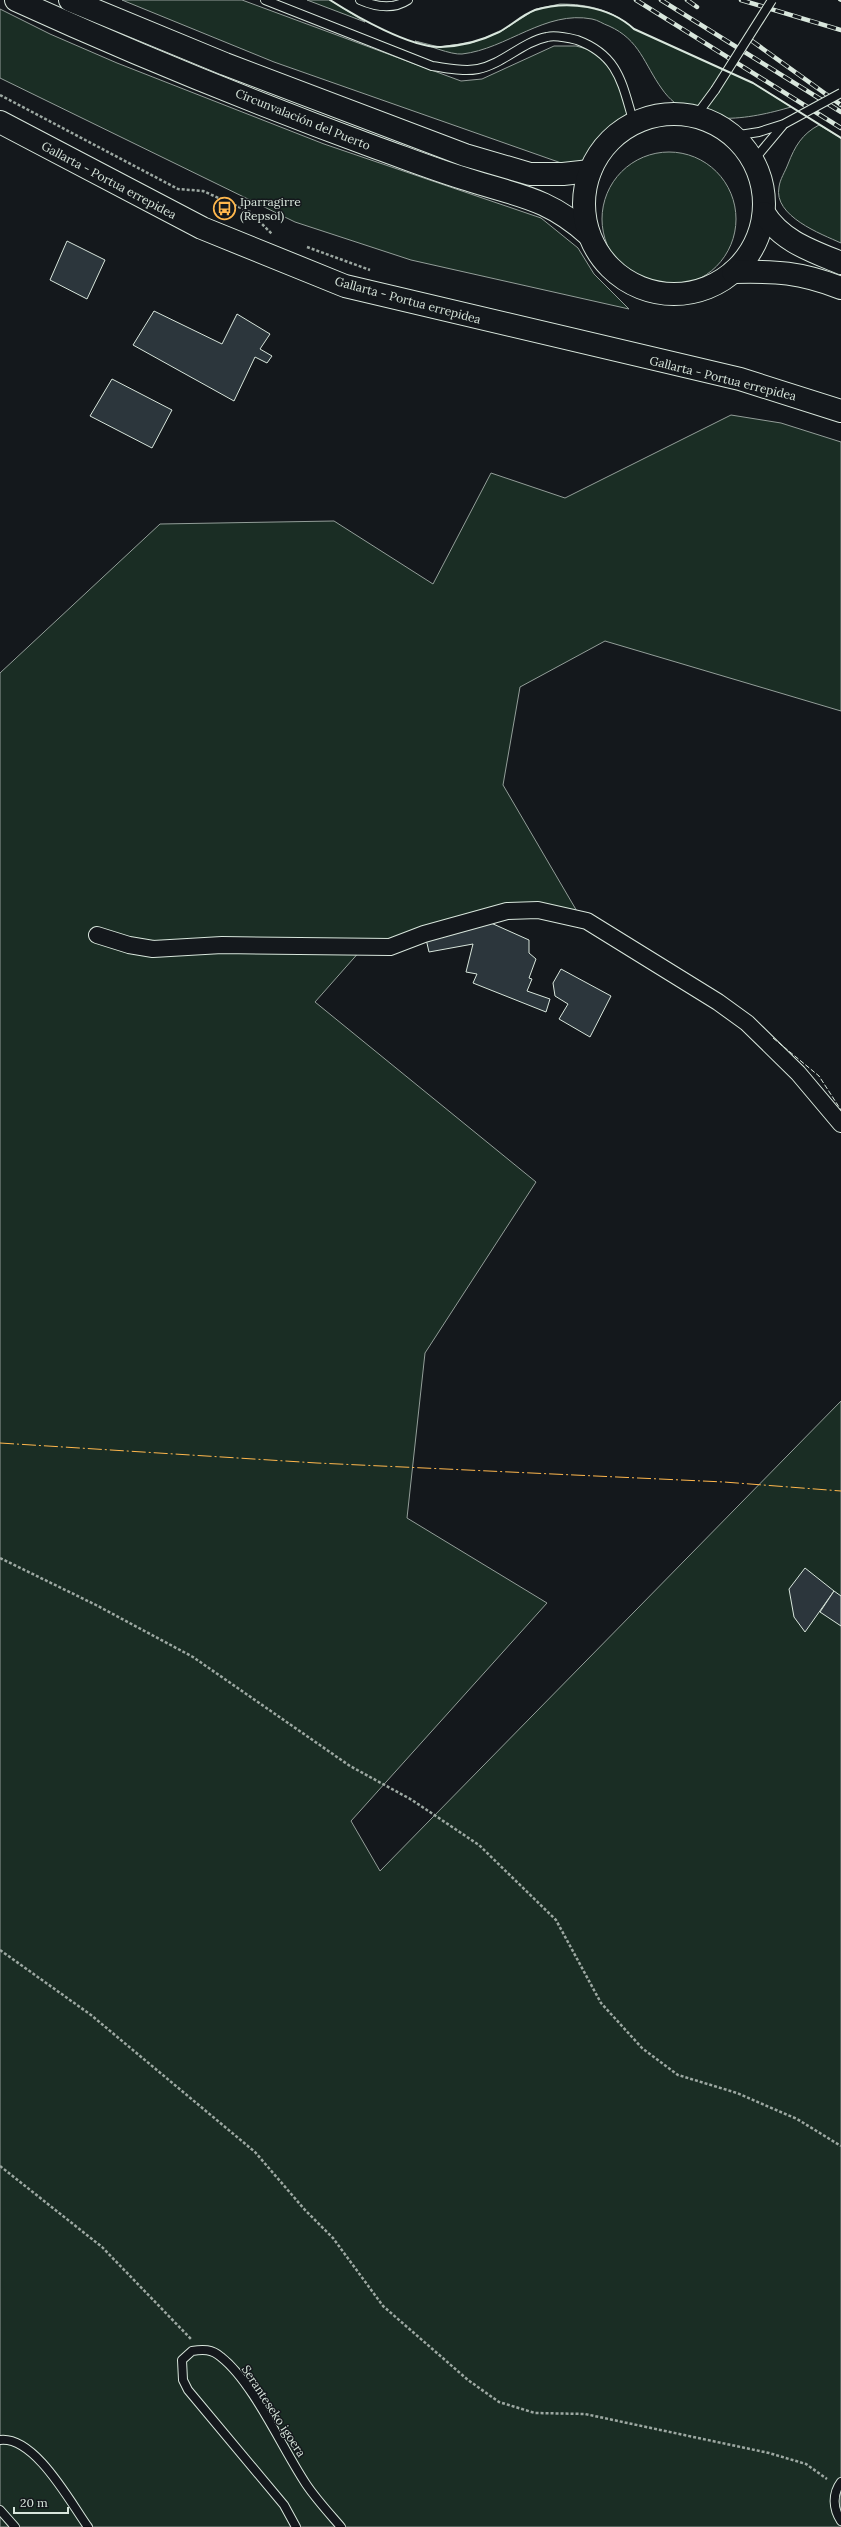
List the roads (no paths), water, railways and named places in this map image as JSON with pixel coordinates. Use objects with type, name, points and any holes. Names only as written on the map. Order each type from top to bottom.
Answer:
[{"type":"highway","name":"Circunvalación del Puerto","points":[[16,0],[73,26],[372,146],[468,180],[544,203],[574,221],[589,235],[598,252],[610,267],[625,280],[642,288],[661,293],[680,294],[712,286],[733,272],[748,255],[755,242],[764,213],[763,186],[753,161],[733,136],[712,122],[687,115],[662,115],[634,123],[620,132],[605,146],[590,171],[584,200],[589,235]]},
{"type":"highway","name":"Circunvalación del Puerto","points":[[70,0],[240,69],[464,155],[530,174],[590,171]]},
{"type":"highway","name":"Gallarta - Portua errepidea","points":[[0,122],[202,228],[345,286],[740,379],[841,412]]},
{"type":"highway","points":[[764,213],[772,227],[788,239],[841,263]]},
{"type":"highway","points":[[733,272],[776,271],[799,273],[841,288]]},
{"type":"street","points":[[97,935],[129,945],[153,949],[237,945],[390,947],[424,934],[508,911],[538,910],[587,921],[711,998],[747,1023],[798,1074],[841,1124]]},
{"type":"lane","points":[[265,0],[432,66],[458,70],[478,69],[547,36],[572,38],[593,46],[608,58],[622,80],[634,123]]},
{"type":"lane","points":[[360,0],[384,6],[396,6],[408,0]]},
{"type":"lane","points":[[695,117],[715,90],[772,0]]},
{"type":"lane","points":[[733,136],[759,132],[784,124],[841,93]]},
{"type":"lane","points":[[753,161],[784,124]]},
{"type":"lane","name":"Seranteseko igoera","points":[[296,2527],[284,2505],[188,2390],[183,2380],[182,2360],[192,2351],[201,2349],[221,2356],[232,2368],[253,2397],[307,2485],[340,2527]]},
{"type":"lane","points":[[0,2440],[16,2444],[31,2451],[47,2468],[88,2527]]},
{"type":"lane","points":[[839,2484],[834,2494],[835,2508],[841,2521]]},
{"type":"lane","points":[[0,2510],[15,2527]]},
{"type":"railway","points":[[636,0],[841,128]]},
{"type":"railway","points":[[661,0],[841,112]]},
{"type":"railway","points":[[687,0],[697,7]]},
{"type":"railway","points":[[741,0],[841,30]]},
{"type":"railway","points":[[752,41],[841,105]]},
{"type":"place","name":"Iparragirre (Repsol)","points":[[225,208]]}]
